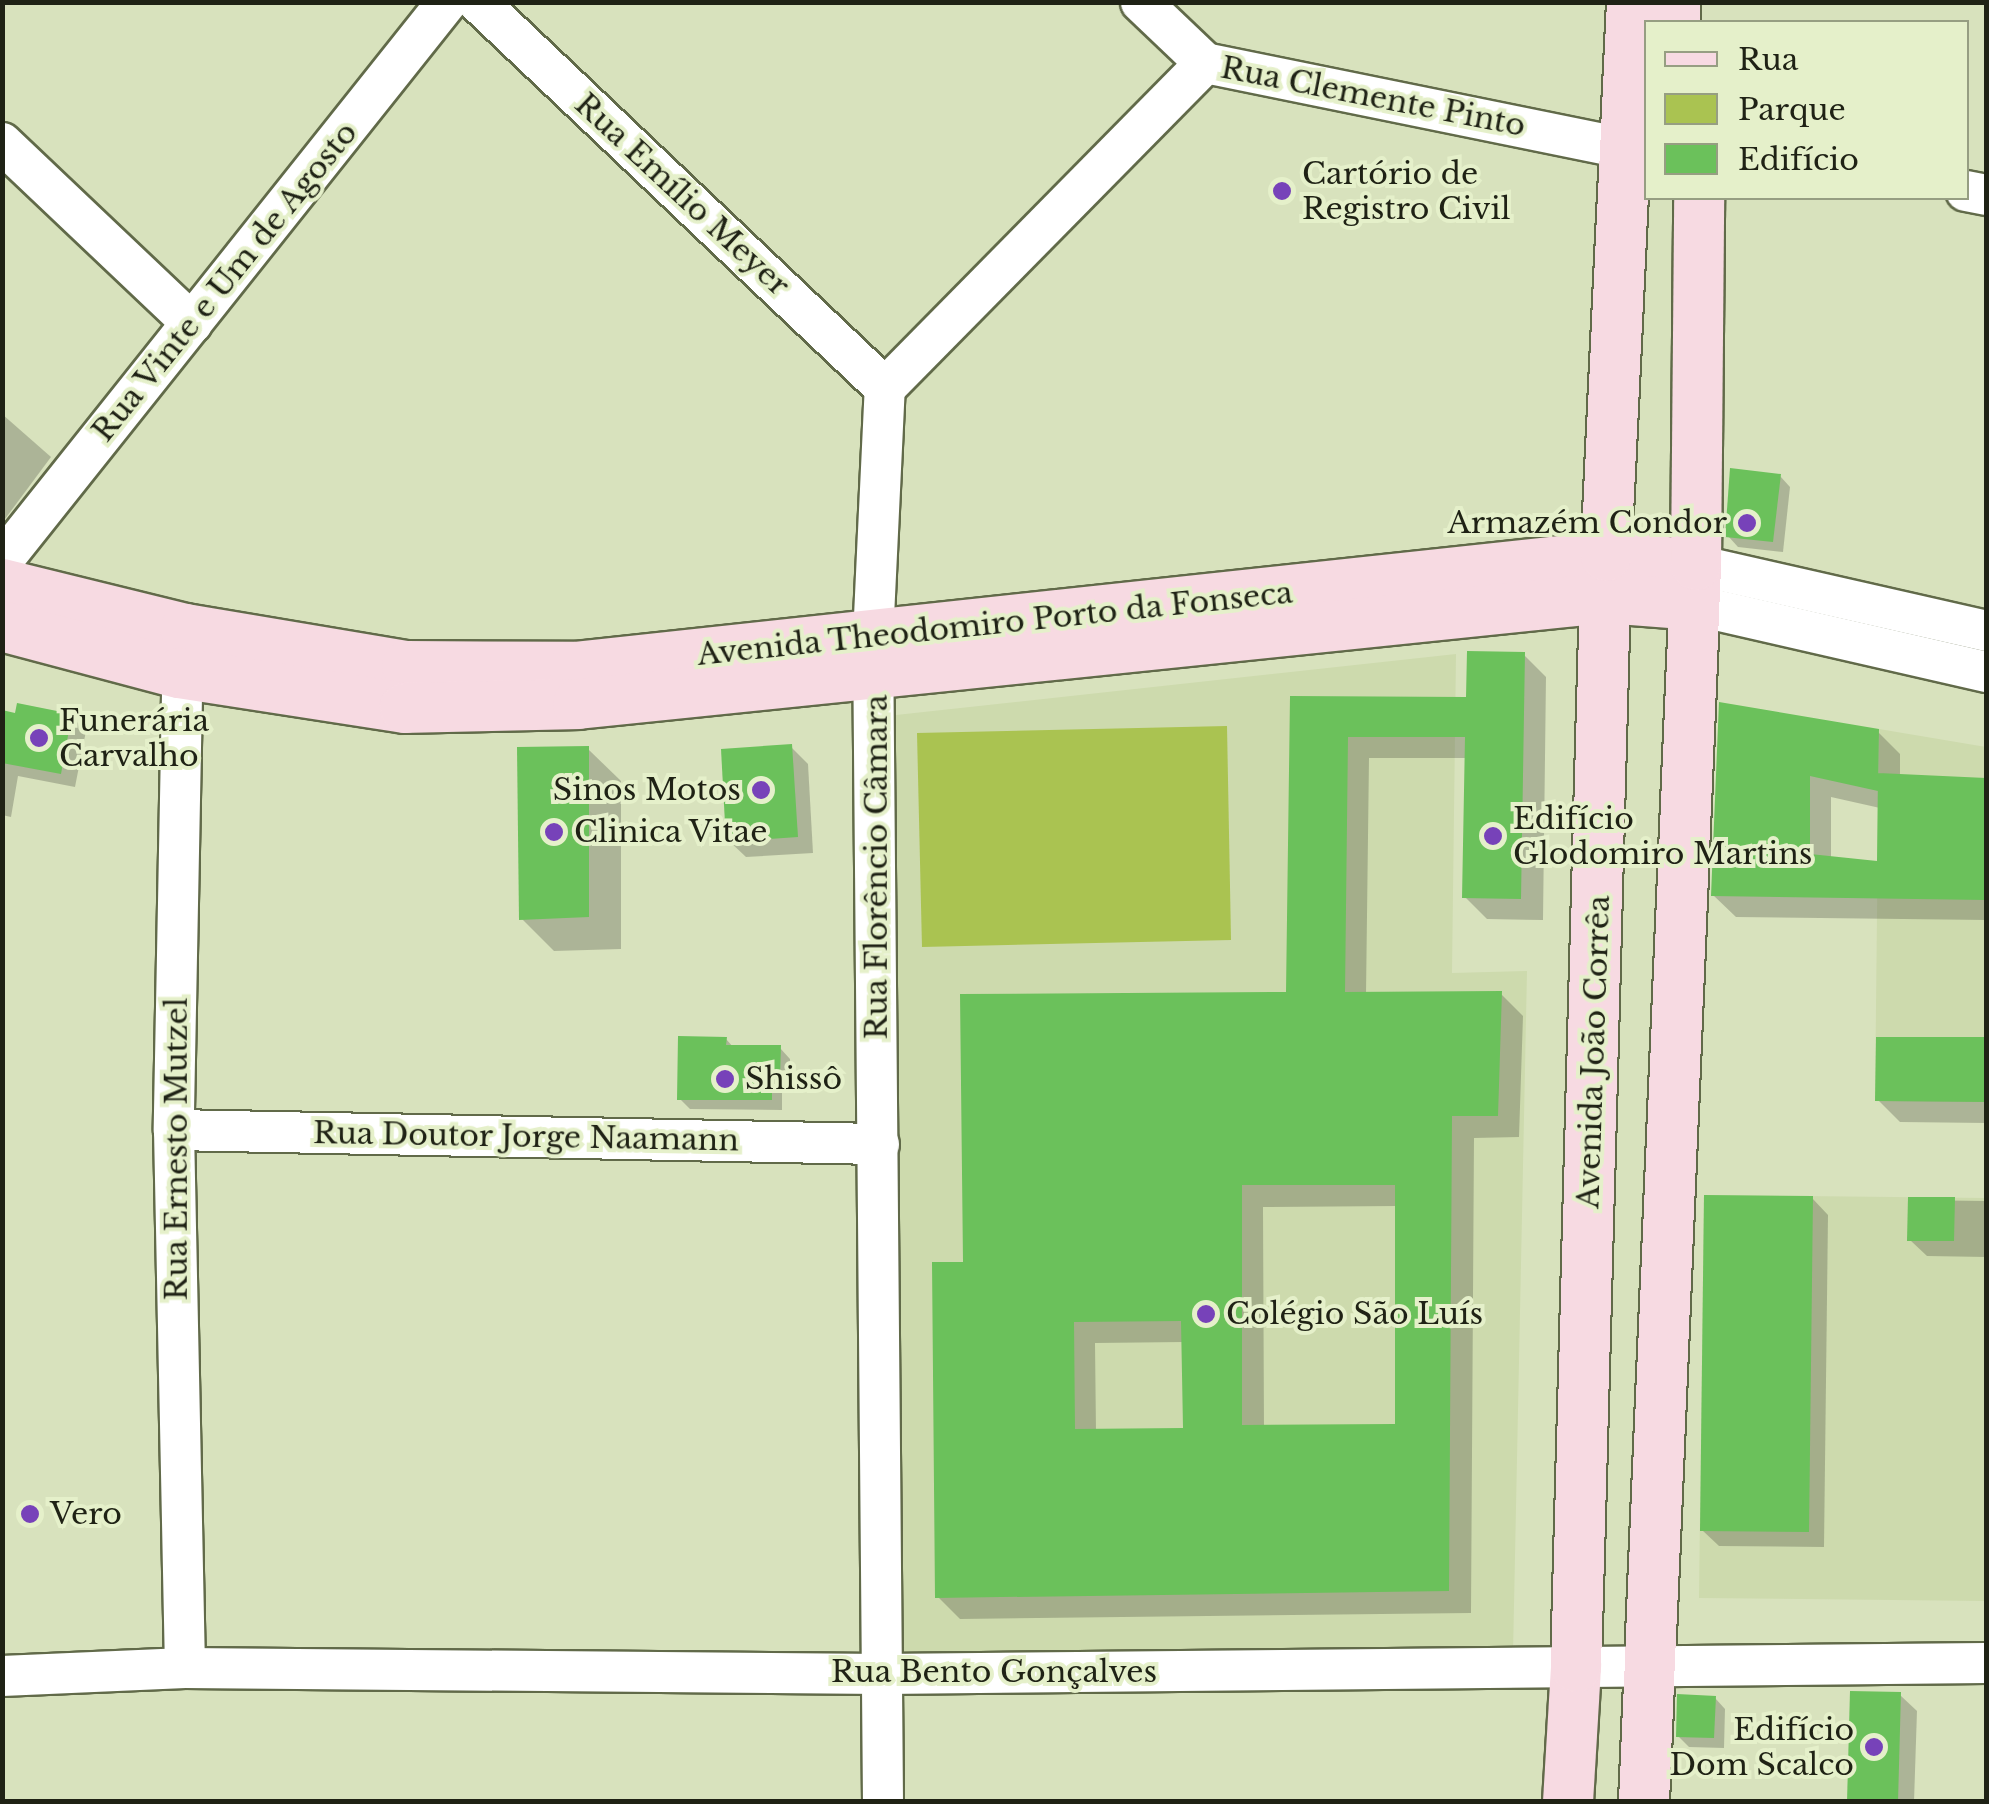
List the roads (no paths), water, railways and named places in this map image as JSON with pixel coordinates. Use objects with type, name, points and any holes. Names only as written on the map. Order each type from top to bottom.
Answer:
[{"type":"main road","name":"Avenida João Corrêa","points":[[1568,1802],[1576,1667],[1606,577],[1632,2]]},
{"type":"main road","points":[[1644,1802],[1695,585],[1699,200]]},
{"type":"main road","name":"Avenida Theodomiro Porto da Fonseca","points":[[2,584],[182,651],[405,708],[576,686],[1606,577],[1695,585]]},
{"type":"main road","name":"Avenida Theodomiro Porto da Fonseca","points":[[2,626],[182,651]]},
{"type":"street","name":"Rua Vinte e Um de Agosto","points":[[2,561],[448,2]]},
{"type":"street","name":"Rua Emílio Meyer","points":[[478,2],[885,388]]},
{"type":"street","name":"Rua Clemente Pinto","points":[[1141,2],[1205,64],[1628,149]]},
{"type":"street","points":[[885,388],[1205,64]]},
{"type":"street","points":[[2,143],[192,323]]},
{"type":"street","name":"Rua Florêncio Câmara","points":[[882,1802],[874,656],[885,388]]},
{"type":"street","name":"Avenida Theodomiro Porto da Fonseca","points":[[1695,585],[1986,631]]},
{"type":"street","name":"Avenida Theodomiro Porto da Fonseca","points":[[1695,585],[1986,672]]},
{"type":"street","name":"Rua Ernesto Mutzel","points":[[182,651],[174,1130],[185,1668]]},
{"type":"street","name":"Rua Doutor Jorge Naamann","points":[[174,1130],[879,1144]]},
{"type":"street","name":"Rua Bento Gonçalves","points":[[2,1676],[185,1668],[882,1674],[1986,1663]]},
{"type":"place","name":"Cartório de Registro Civil","points":[[1282,191]]},
{"type":"place","name":"Armazém Condor","points":[[1747,523]]},
{"type":"place","name":"Funerária Carvalho","points":[[39,738]]},
{"type":"place","name":"Sinos Motos","points":[[761,790]]},
{"type":"place","name":"Clinica Vitae","points":[[554,832]]},
{"type":"place","name":"Edifício Glodomiro Martins","points":[[1493,836]]},
{"type":"place","name":"Shissô","points":[[725,1079]]},
{"type":"place","name":"Colégio São Luís","points":[[1206,1314]]},
{"type":"place","name":"Vero","points":[[30,1514]]},
{"type":"place","name":"Edifício Dom Scalco","points":[[1874,1747]]}]
